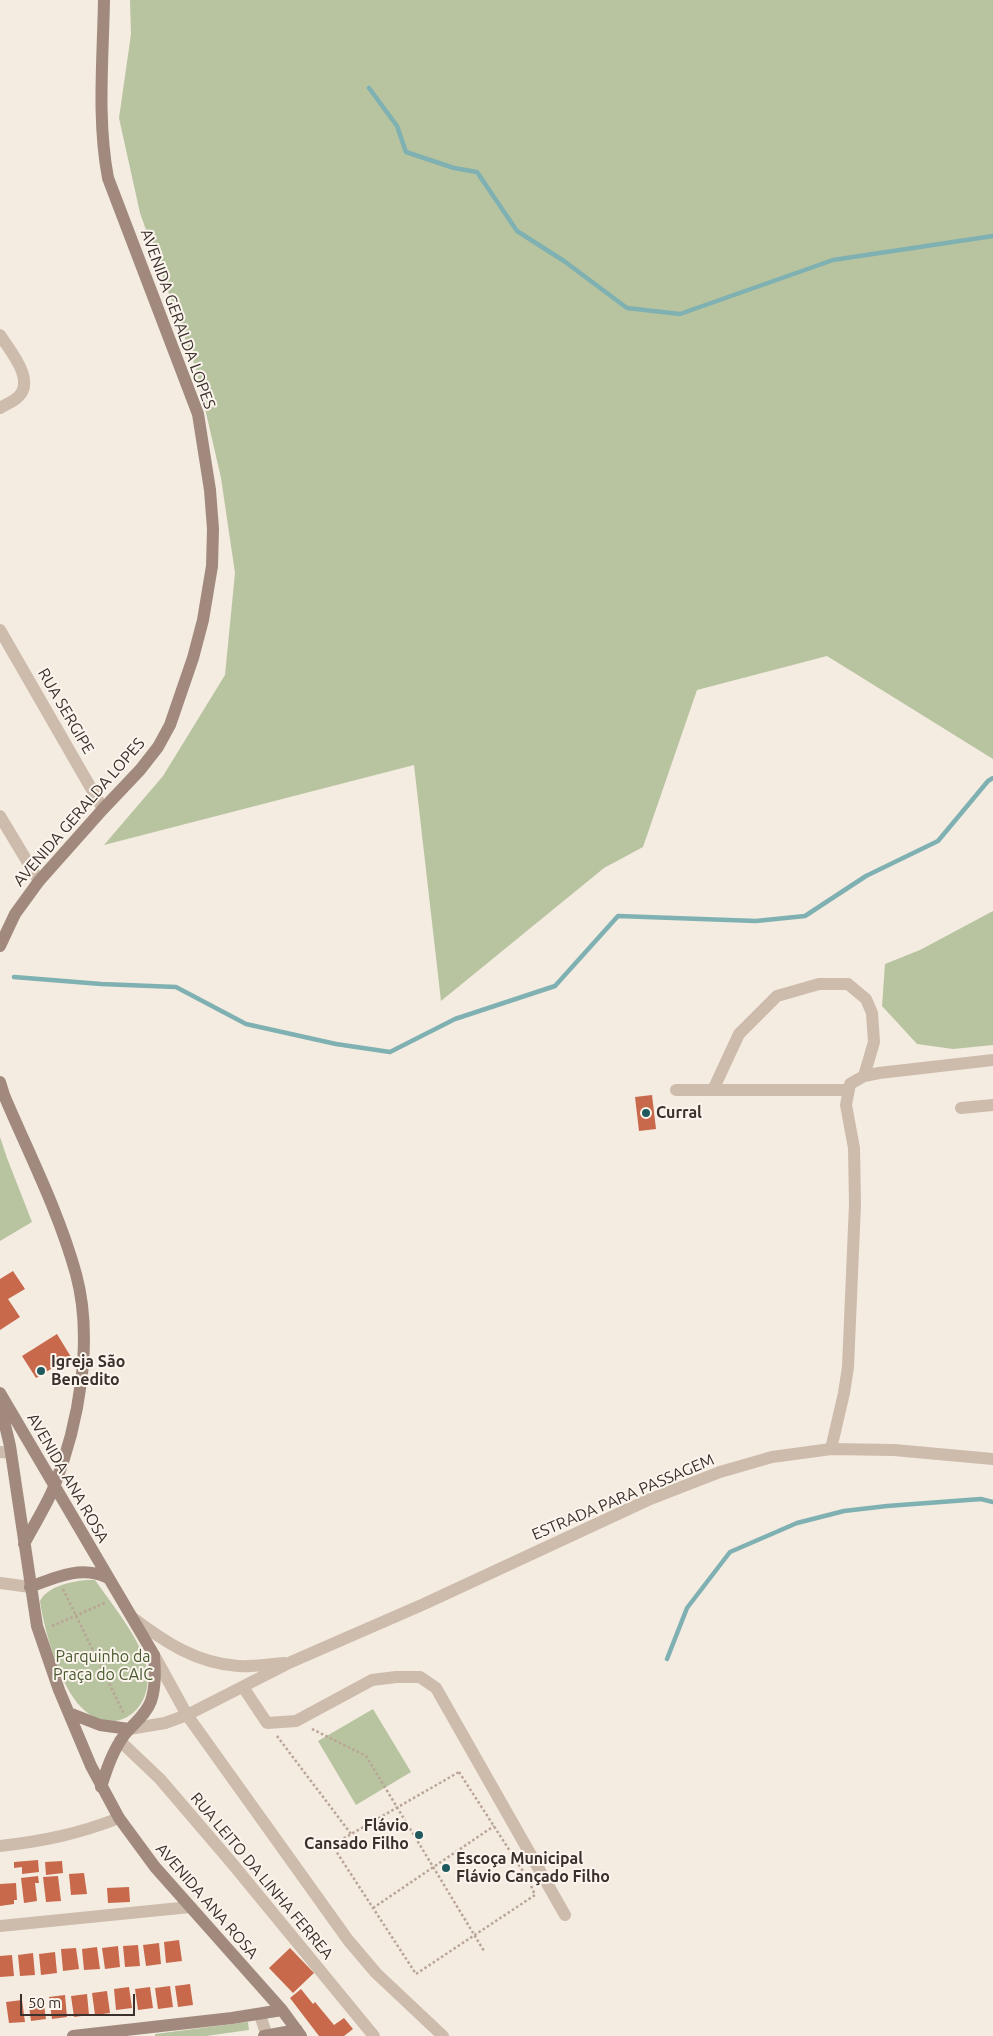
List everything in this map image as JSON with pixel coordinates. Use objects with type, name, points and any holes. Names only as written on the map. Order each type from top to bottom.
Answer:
[{"type":"main road","name":"AVENIDA GERALDA LOPES","points":[[0,946],[15,914],[39,881],[140,770],[158,747],[170,725],[182,695],[203,620],[212,566],[213,529],[210,490],[198,414],[108,178],[101,130],[104,0]]},
{"type":"main road","points":[[0,1082],[63,1234],[76,1276],[82,1314],[83,1350],[78,1403],[69,1440],[54,1487],[24,1544]]},
{"type":"main road","name":"AVENIDA ANA ROSA","points":[[0,1394],[154,1655]]},
{"type":"main road","name":"AVENIDA ANA ROSA","points":[[0,1404],[6,1453],[24,1544],[33,1607],[39,1631],[47,1658],[91,1766],[119,1818],[155,1867],[282,2010],[299,2033]]},
{"type":"main road","points":[[30,1587],[57,1577],[83,1572],[95,1573],[108,1578]]},
{"type":"main road","points":[[101,1787],[109,1763],[120,1741],[145,1713],[150,1702],[154,1688],[154,1655]]},
{"type":"main road","points":[[69,1713],[100,1726],[129,1729]]},
{"type":"main road","points":[[73,2036],[145,2032],[282,2010]]},
{"type":"main road","points":[[266,2036],[299,2033]]},
{"type":"street","points":[[0,335],[18,364],[25,382],[24,388],[17,398],[0,408]]},
{"type":"street","name":"RUA SERGIPE","points":[[0,630],[103,809]]},
{"type":"street","points":[[0,816],[39,881]]},
{"type":"street","points":[[713,1090],[739,1034],[777,996],[820,984],[848,984],[866,998],[872,1013],[874,1042],[864,1076]]},
{"type":"street","points":[[831,1449],[848,1367],[855,1173],[854,1148],[846,1105],[850,1084],[864,1076],[993,1060]]},
{"type":"street","points":[[676,1090],[848,1090]]},
{"type":"street","points":[[961,1108],[993,1105]]},
{"type":"street","name":"ESTRADA PARA PASSAGEM","points":[[129,1729],[166,1723],[188,1715],[292,1662],[424,1604],[648,1500],[720,1472],[772,1457],[831,1449],[894,1450],[993,1459]]},
{"type":"street","points":[[0,1583],[30,1587]]},
{"type":"street","points":[[133,1618],[179,1650],[207,1660],[238,1666],[292,1662]]},
{"type":"street","points":[[154,1655],[188,1715],[348,1940],[376,1972],[442,2036]]},
{"type":"street","points":[[243,1687],[267,1723],[296,1721],[372,1680],[420,1677],[436,1688],[565,1915]]},
{"type":"street","name":"RUA LEITO DA LINHA FERREA","points":[[120,1741],[160,1779],[374,2036]]},
{"type":"street","points":[[0,1846],[39,1842],[66,1836],[119,1818]]},
{"type":"street","points":[[0,1926],[190,1907]]},
{"type":"street","points":[[260,2015],[266,2036]]},
{"type":"path","points":[[57,1577],[126,1718],[129,1729]]},
{"type":"path","points":[[39,1631],[112,1600]]},
{"type":"path","points":[[296,1721],[366,1756],[484,1951]]},
{"type":"path","points":[[267,1723],[351,1834]]},
{"type":"path","points":[[459,1772],[528,1878],[535,1895],[416,1974],[332,1845],[397,1808],[459,1772]]},
{"type":"path","points":[[373,1908],[509,1817]]},
{"type":"green space","points":[[130,0],[993,0],[993,759],[827,656],[697,690],[643,847],[604,868],[441,1001],[414,765],[104,845],[163,776],[225,675],[235,573],[221,478],[196,369],[140,213],[119,118],[131,34]]},
{"type":"green space","points":[[993,911],[993,1045],[953,1049],[917,1044],[882,1006],[885,964],[920,950]]},
{"type":"green space","points":[[0,1137],[32,1222],[0,1241]]},
{"type":"green space","name":"Parquinho da Praça do CAIC","points":[[86,1580],[95,1580],[117,1611],[133,1635],[147,1669],[147,1684],[144,1697],[138,1708],[129,1716],[118,1721],[106,1721],[93,1717],[73,1698],[54,1657],[45,1627],[40,1601],[44,1596],[54,1588]]},
{"type":"green space","points":[[373,1709],[411,1772],[356,1805],[318,1741]]},
{"type":"green space","points":[[248,2022],[249,2030],[206,2036],[155,2036],[155,2034]]},
{"type":"building","name":"Curral","points":[[652,1095],[656,1129],[639,1131],[635,1097]]},
{"type":"building","points":[[13,1271],[25,1289],[8,1299],[20,1317],[0,1330],[0,1279]]},
{"type":"building","points":[[57,1334],[71,1357],[36,1378],[22,1356]]},
{"type":"building","points":[[38,1860],[39,1872],[22,1874],[22,1867],[14,1868],[14,1862]]},
{"type":"building","points":[[62,1861],[63,1873],[46,1875],[45,1862]]},
{"type":"building","points":[[84,1873],[87,1894],[71,1895],[69,1874]]},
{"type":"building","points":[[38,1876],[39,1883],[35,1883],[37,1901],[24,1903],[21,1878]]},
{"type":"building","points":[[58,1876],[61,1901],[46,1902],[43,1877]]},
{"type":"building","points":[[16,1883],[17,1900],[14,1900],[14,1904],[0,1906],[0,1884]]},
{"type":"building","points":[[129,1887],[130,1902],[108,1903],[107,1888]]},
{"type":"building","points":[[179,1940],[182,1961],[166,1963],[164,1942]]},
{"type":"building","points":[[159,1943],[161,1964],[146,1966],[143,1945]]},
{"type":"building","points":[[138,1945],[140,1966],[125,1967],[123,1946]]},
{"type":"building","points":[[118,1946],[120,1967],[105,1969],[102,1948]]},
{"type":"building","points":[[97,1947],[100,1969],[84,1970],[82,1949]]},
{"type":"building","points":[[76,1948],[79,1969],[63,1971],[61,1949]]},
{"type":"building","points":[[290,1948],[314,1973],[293,1993],[269,1968]]},
{"type":"building","points":[[55,1952],[57,1973],[41,1975],[39,1954]]},
{"type":"building","points":[[33,1953],[35,1975],[20,1976],[18,1955]]},
{"type":"building","points":[[12,1955],[14,1976],[0,1977],[0,1956]]},
{"type":"building","points":[[190,1984],[193,2005],[178,2007],[175,1986]]},
{"type":"building","points":[[170,1986],[173,2007],[158,2009],[155,1988]]},
{"type":"building","points":[[129,1987],[132,2008],[116,2010],[114,1989]]},
{"type":"building","points":[[150,1987],[153,2008],[138,2010],[135,1989]]},
{"type":"building","points":[[301,1989],[313,2004],[315,2002],[334,2025],[344,2018],[353,2029],[344,2036],[319,2036],[290,1998]]},
{"type":"building","points":[[107,1991],[110,2013],[95,2015],[92,1993]]},
{"type":"building","points":[[87,1994],[89,2015],[74,2017],[71,1996]]},
{"type":"building","points":[[65,1995],[67,2017],[52,2019],[49,1997]]},
{"type":"building","points":[[43,1998],[46,2019],[31,2021],[28,1999]]},
{"type":"building","points":[[22,2000],[25,2022],[9,2023],[6,2002]]},
{"type":"waterway","points":[[369,88],[397,126],[406,152],[454,168],[477,172],[517,231],[564,261],[627,308],[680,314],[833,260],[993,236]]},
{"type":"waterway","points":[[14,977],[101,984],[176,987],[246,1024],[336,1044],[390,1052],[455,1019],[555,986],[618,916],[756,921],[805,916],[866,876],[938,841],[988,781],[993,778]]},
{"type":"waterway","points":[[667,1659],[687,1608],[730,1552],[797,1523],[844,1511],[981,1499],[993,1502]]},
{"type":"place","name":"Curral","points":[[646,1113]]},
{"type":"place","name":"Igreja São Benedito","points":[[41,1371]]},
{"type":"place","name":"Flávio Cansado Filho","points":[[419,1835]]},
{"type":"place","name":"Escoça Municipal Flávio Cançado Filho","points":[[446,1868]]}]
